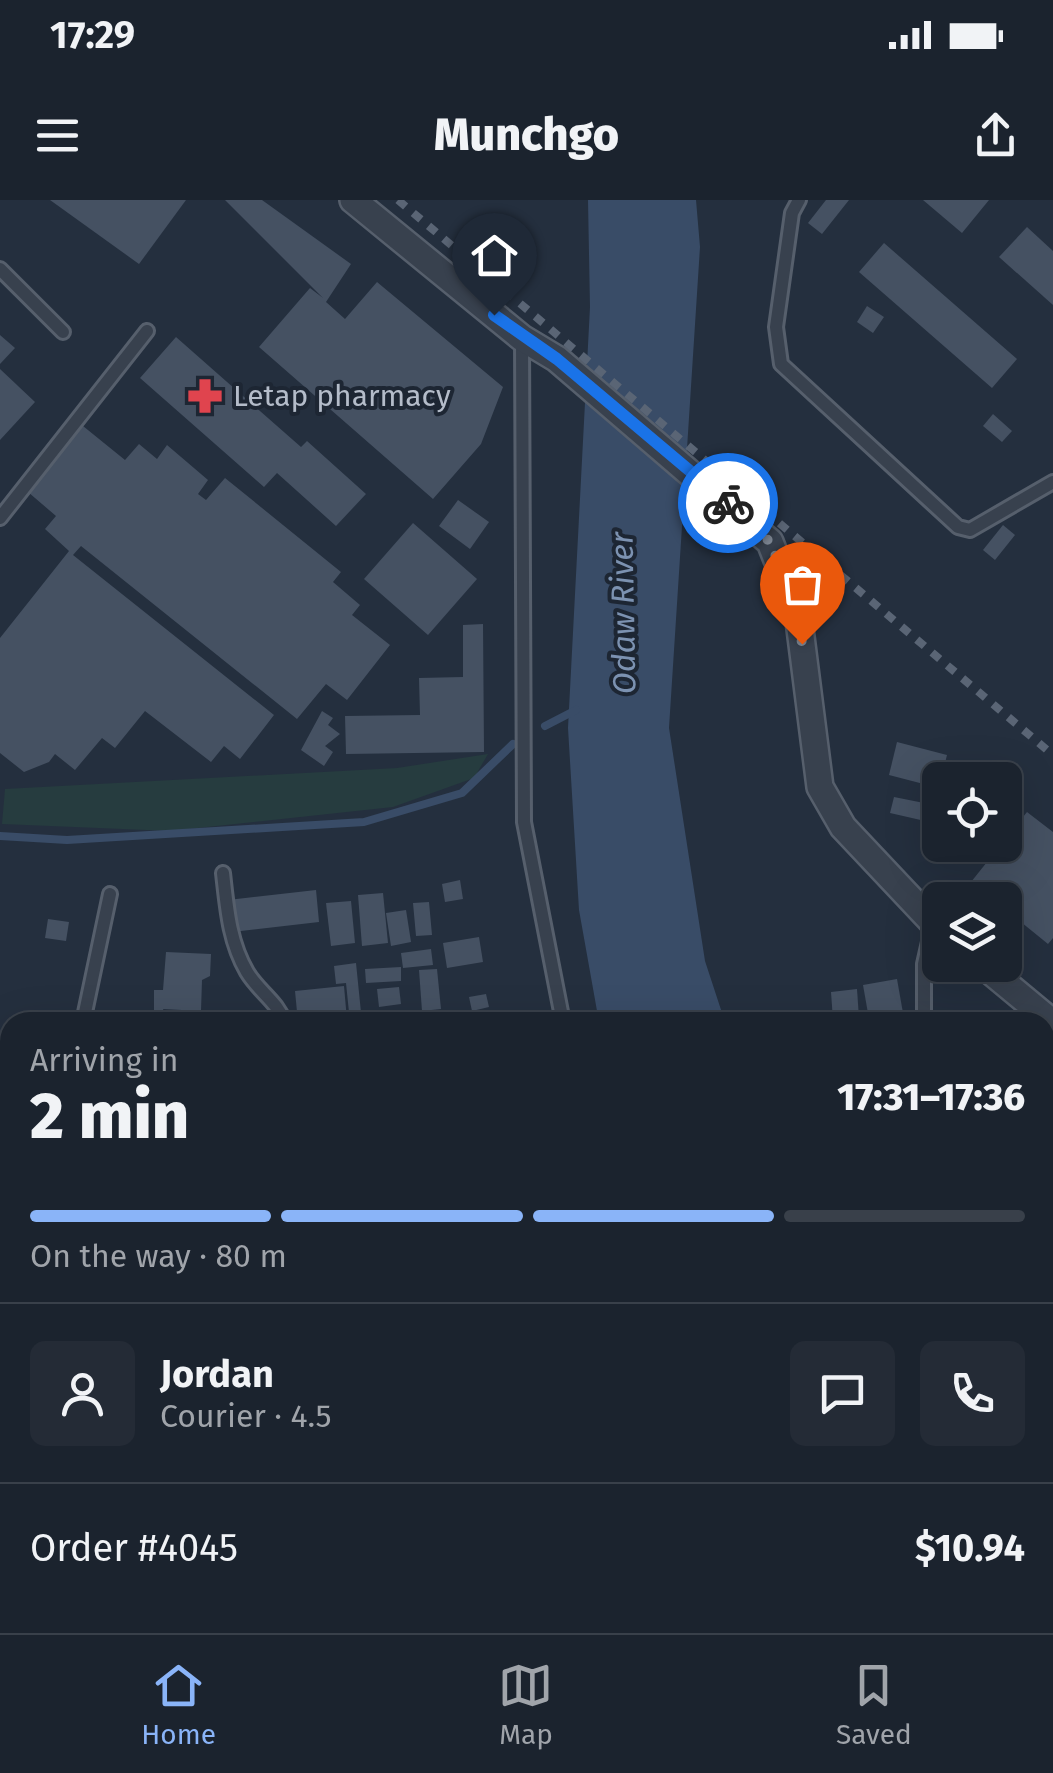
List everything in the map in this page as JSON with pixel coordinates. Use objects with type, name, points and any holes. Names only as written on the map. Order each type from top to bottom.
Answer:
[{"type":"street","points":[[352,200],[522,338],[557,359],[708,484],[770,542],[798,612],[820,787],[843,828],[922,912]]},
{"type":"street","points":[[1003,982],[1040,1012]]},
{"type":"lane","points":[[799,200],[792,213],[776,326],[780,364],[958,527],[970,530],[1053,482]]},
{"type":"lane","points":[[0,270],[63,332]]},
{"type":"lane","points":[[0,518],[147,331]]},
{"type":"lane","points":[[522,338],[524,822],[561,1012]]},
{"type":"lane","points":[[223,873],[230,934],[246,970],[263,995],[281,1012]]},
{"type":"lane","points":[[85,1012],[110,894]]},
{"type":"lane","points":[[924,982],[924,1012]]},
{"type":"green space","points":[[488,754],[474,778],[393,807],[170,831],[2,824],[5,789],[397,768]]},
{"type":"water","name":"Odaw River","points":[[588,200],[696,200],[700,247],[669,728],[705,961],[722,1012],[597,1012],[579,910],[568,728],[590,307]]},
{"type":"building","points":[[50,200],[186,200],[139,264]]},
{"type":"building","points":[[225,200],[262,200],[351,264],[326,302],[345,319],[377,282],[503,387],[481,444],[433,499],[259,347],[310,288],[323,298]]},
{"type":"building","points":[[826,200],[849,200],[822,234],[808,223]]},
{"type":"building","points":[[923,200],[989,200],[962,233]]},
{"type":"building","points":[[1027,227],[1053,251],[1053,305],[999,257]]},
{"type":"building","points":[[884,243],[1017,359],[992,388],[859,272]]},
{"type":"building","points":[[867,306],[884,317],[873,333],[857,322]]},
{"type":"building","points":[[0,335],[15,348],[0,364]]},
{"type":"building","points":[[176,337],[301,447],[307,441],[366,494],[336,526],[277,473],[264,487],[140,378]]},
{"type":"building","points":[[0,369],[35,402],[0,440]]},
{"type":"building","points":[[993,414],[1012,431],[1002,442],[983,426]]},
{"type":"building","points":[[83,426],[125,460],[139,444],[157,459],[167,445],[208,480],[198,494],[206,500],[225,478],[341,572],[333,582],[360,605],[352,615],[390,645],[347,700],[326,684],[297,719],[81,546],[73,555],[274,715],[240,759],[224,746],[211,762],[145,711],[115,748],[102,738],[75,770],[55,754],[49,762],[24,772],[0,753],[0,638],[69,551],[45,529],[56,516],[28,492]]},
{"type":"building","points":[[458,500],[489,522],[470,549],[439,526]]},
{"type":"building","points":[[413,523],[477,579],[428,635],[364,579]]},
{"type":"building","points":[[1003,525],[1015,535],[995,560],[983,550]]},
{"type":"building","points":[[483,624],[484,752],[346,754],[345,716],[420,715],[419,678],[463,677],[463,625]]},
{"type":"building","points":[[322,711],[333,718],[328,725],[340,734],[325,746],[333,752],[324,766],[301,750]]},
{"type":"building","points":[[897,742],[947,755],[945,762],[922,762],[922,784],[889,775]]},
{"type":"building","points":[[894,797],[922,803],[922,820],[890,813]]},
{"type":"building","points":[[1027,812],[1053,832],[1053,938],[1048,944],[1022,923],[1022,882],[971,882],[987,862],[1022,862],[1022,818]]},
{"type":"building","points":[[460,880],[463,899],[445,902],[442,884]]},
{"type":"building","points":[[316,890],[319,922],[232,932],[228,900]]},
{"type":"building","points":[[383,893],[388,943],[362,946],[358,895]]},
{"type":"building","points":[[351,901],[355,943],[331,946],[326,903]]},
{"type":"building","points":[[429,902],[432,935],[416,936],[413,903]]},
{"type":"building","points":[[406,910],[411,942],[391,946],[386,913]]},
{"type":"building","points":[[48,919],[69,922],[66,941],[45,938]]},
{"type":"building","points":[[479,937],[483,962],[447,968],[443,943]]},
{"type":"building","points":[[431,949],[433,965],[403,968],[401,953]]},
{"type":"building","points":[[166,952],[211,954],[210,976],[202,980],[201,1011],[154,1012],[154,990],[163,990]]},
{"type":"building","points":[[356,963],[361,1012],[349,1012],[346,983],[336,984],[334,966]]},
{"type":"building","points":[[401,967],[401,981],[366,983],[365,969]]},
{"type":"building","points":[[437,969],[441,1009],[422,1011],[419,970]]},
{"type":"building","points":[[897,979],[903,1012],[868,1012],[863,985]]},
{"type":"building","points":[[344,986],[346,1012],[297,1012],[295,991]]},
{"type":"building","points":[[399,987],[401,1004],[379,1007],[377,989]]},
{"type":"building","points":[[857,989],[859,1012],[832,1012],[831,992]]},
{"type":"building","points":[[486,994],[489,1007],[472,1011],[469,997]]},
{"type":"waterway","points":[[545,726],[576,710]]},
{"type":"waterway","points":[[0,836],[67,840],[364,822],[462,793],[513,744]]},
{"type":"railway","points":[[398,200],[1053,755]]},
{"type":"way so far","points":[[728,503],[770,542],[798,612],[802,644]]},
{"type":"place","name":"Letap pharmacy","points":[[205,396]]},
{"type":"route","points":[[494,315],[557,359],[728,503]]}]
